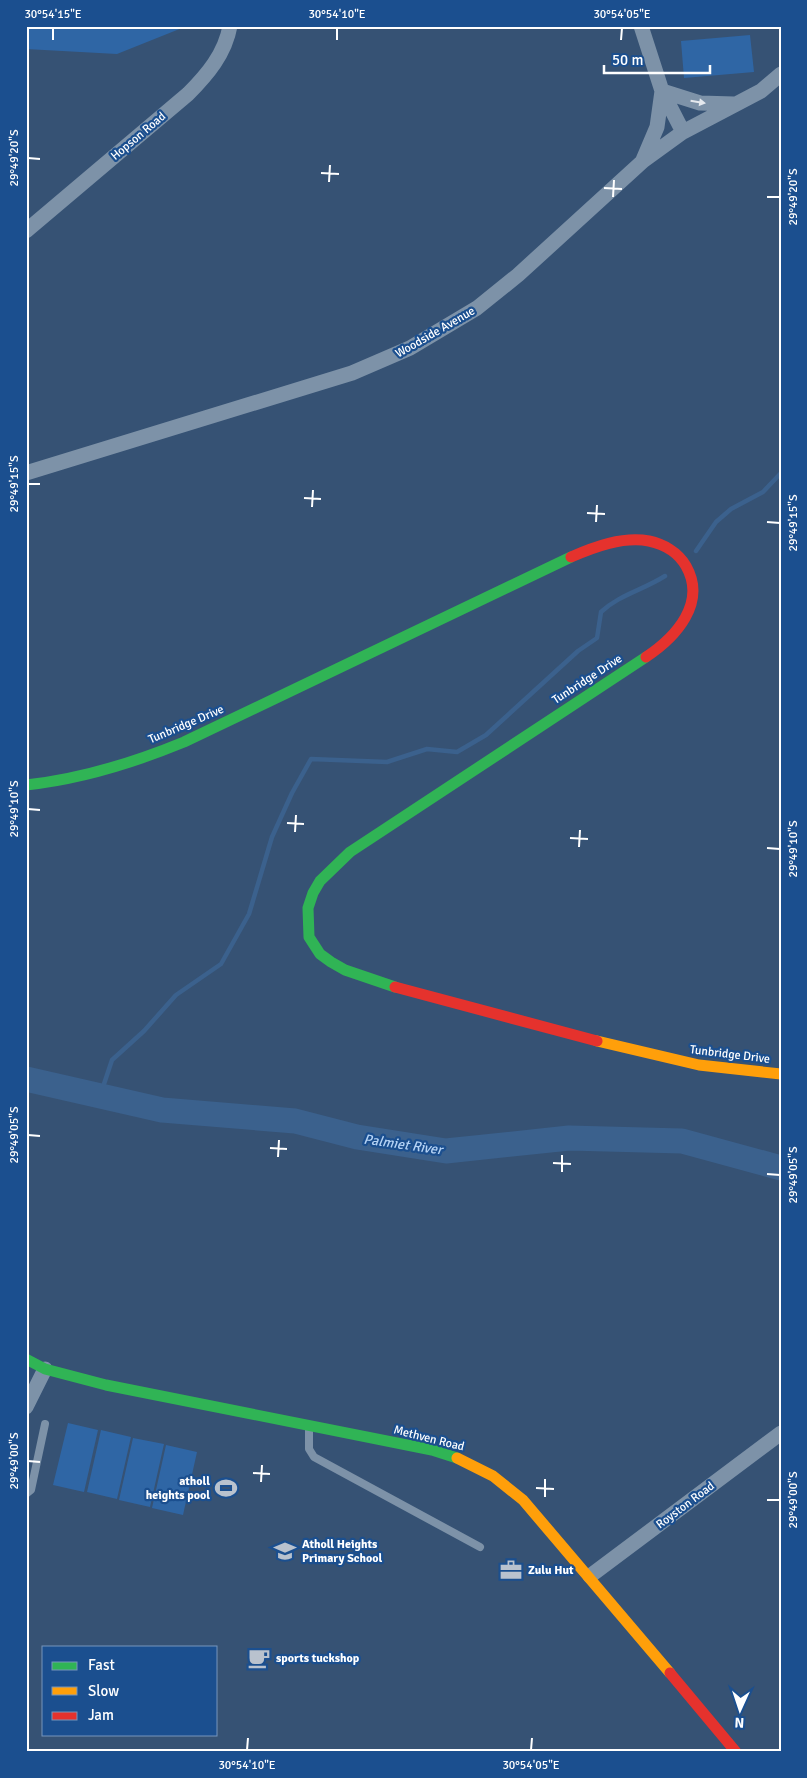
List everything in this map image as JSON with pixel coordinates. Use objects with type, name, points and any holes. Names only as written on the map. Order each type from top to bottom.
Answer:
[{"type":"street","name":"Hopson Road","points":[[26,231],[206,77],[217,60],[230,26]]},
{"type":"street","points":[[641,26],[662,90],[682,132]]},
{"type":"street","name":"Woodside Avenue","points":[[26,473],[336,378],[410,348],[459,320],[483,303],[518,275],[643,161],[682,132],[761,91],[781,74]]},
{"type":"street","points":[[662,90],[700,103],[736,104]]},
{"type":"street","points":[[643,161],[657,127],[662,90]]},
{"type":"street","name":"Tunbridge Drive","points":[[26,785],[68,779],[134,762],[226,722],[501,589],[576,555],[604,546],[637,540],[667,546],[679,555],[686,566],[691,579],[693,593],[687,617],[669,640],[657,650],[350,852],[332,867],[313,893],[308,908],[309,937],[320,954],[345,970],[409,992],[658,1057],[699,1065],[781,1074]]},
{"type":"street","name":"Methven Road","points":[[26,1359],[45,1368],[106,1385],[432,1450],[456,1457],[494,1476],[524,1500],[590,1576],[722,1745],[736,1752]]},
{"type":"street","points":[[26,1407],[45,1368]]},
{"type":"street","name":"Royston Road","points":[[590,1576],[781,1434]]},
{"type":"lane","points":[[26,1494],[32,1490],[45,1424]]},
{"type":"lane","points":[[310,1426],[309,1450],[314,1457],[480,1547]]},
{"type":"shaded area","points":[[26,26],[187,26],[117,54],[26,49]]},
{"type":"shaded area","points":[[750,35],[754,72],[684,78],[681,41]]},
{"type":"shaded area","points":[[68,1423],[98,1430],[84,1492],[53,1485]]},
{"type":"shaded area","points":[[101,1430],[131,1437],[117,1499],[87,1492]]},
{"type":"shaded area","points":[[133,1438],[164,1444],[150,1507],[119,1500]]},
{"type":"shaded area","points":[[166,1445],[197,1452],[183,1515],[152,1508]]},
{"type":"waterway","points":[[696,551],[716,522],[731,509],[763,492],[781,473]]},
{"type":"waterway","points":[[100,1096],[112,1060],[144,1031],[176,995],[221,964],[249,914],[272,837],[292,793],[311,759],[387,762],[427,749],[457,752],[486,735],[578,651],[597,638],[601,612],[608,606],[665,576]]},
{"type":"waterway","name":"Palmiet River","points":[[26,1079],[162,1110],[295,1121],[357,1137],[446,1151],[569,1138],[682,1141],[781,1168]]},
{"type":"traffic: fast","points":[[26,785],[67,779],[107,769],[146,757],[184,742],[571,557]]},
{"type":"traffic: fast","points":[[395,987],[345,970],[320,954],[309,937],[308,908],[313,893],[320,881],[350,852],[646,657]]},
{"type":"traffic: fast","points":[[26,1359],[45,1369],[106,1385],[432,1450],[457,1458]]},
{"type":"traffic: slow","points":[[597,1041],[699,1065],[781,1074]]},
{"type":"traffic: slow","points":[[457,1458],[493,1476],[523,1500],[670,1673]]},
{"type":"traffic: jam","points":[[571,557],[609,543],[639,540],[654,542],[665,547],[683,561],[692,580],[693,593],[690,606],[685,618],[668,640],[646,657]]},
{"type":"traffic: jam","points":[[395,987],[597,1041]]},
{"type":"traffic: jam","points":[[670,1673],[736,1752]]},
{"type":"place","name":"atholl heights pool","points":[[226,1488]]},
{"type":"place","name":"Atholl Heights Primary School","points":[[285,1551]]},
{"type":"place","name":"Zulu Hut","points":[[511,1570]]},
{"type":"place","name":"sports tuckshop","points":[[259,1658]]}]
